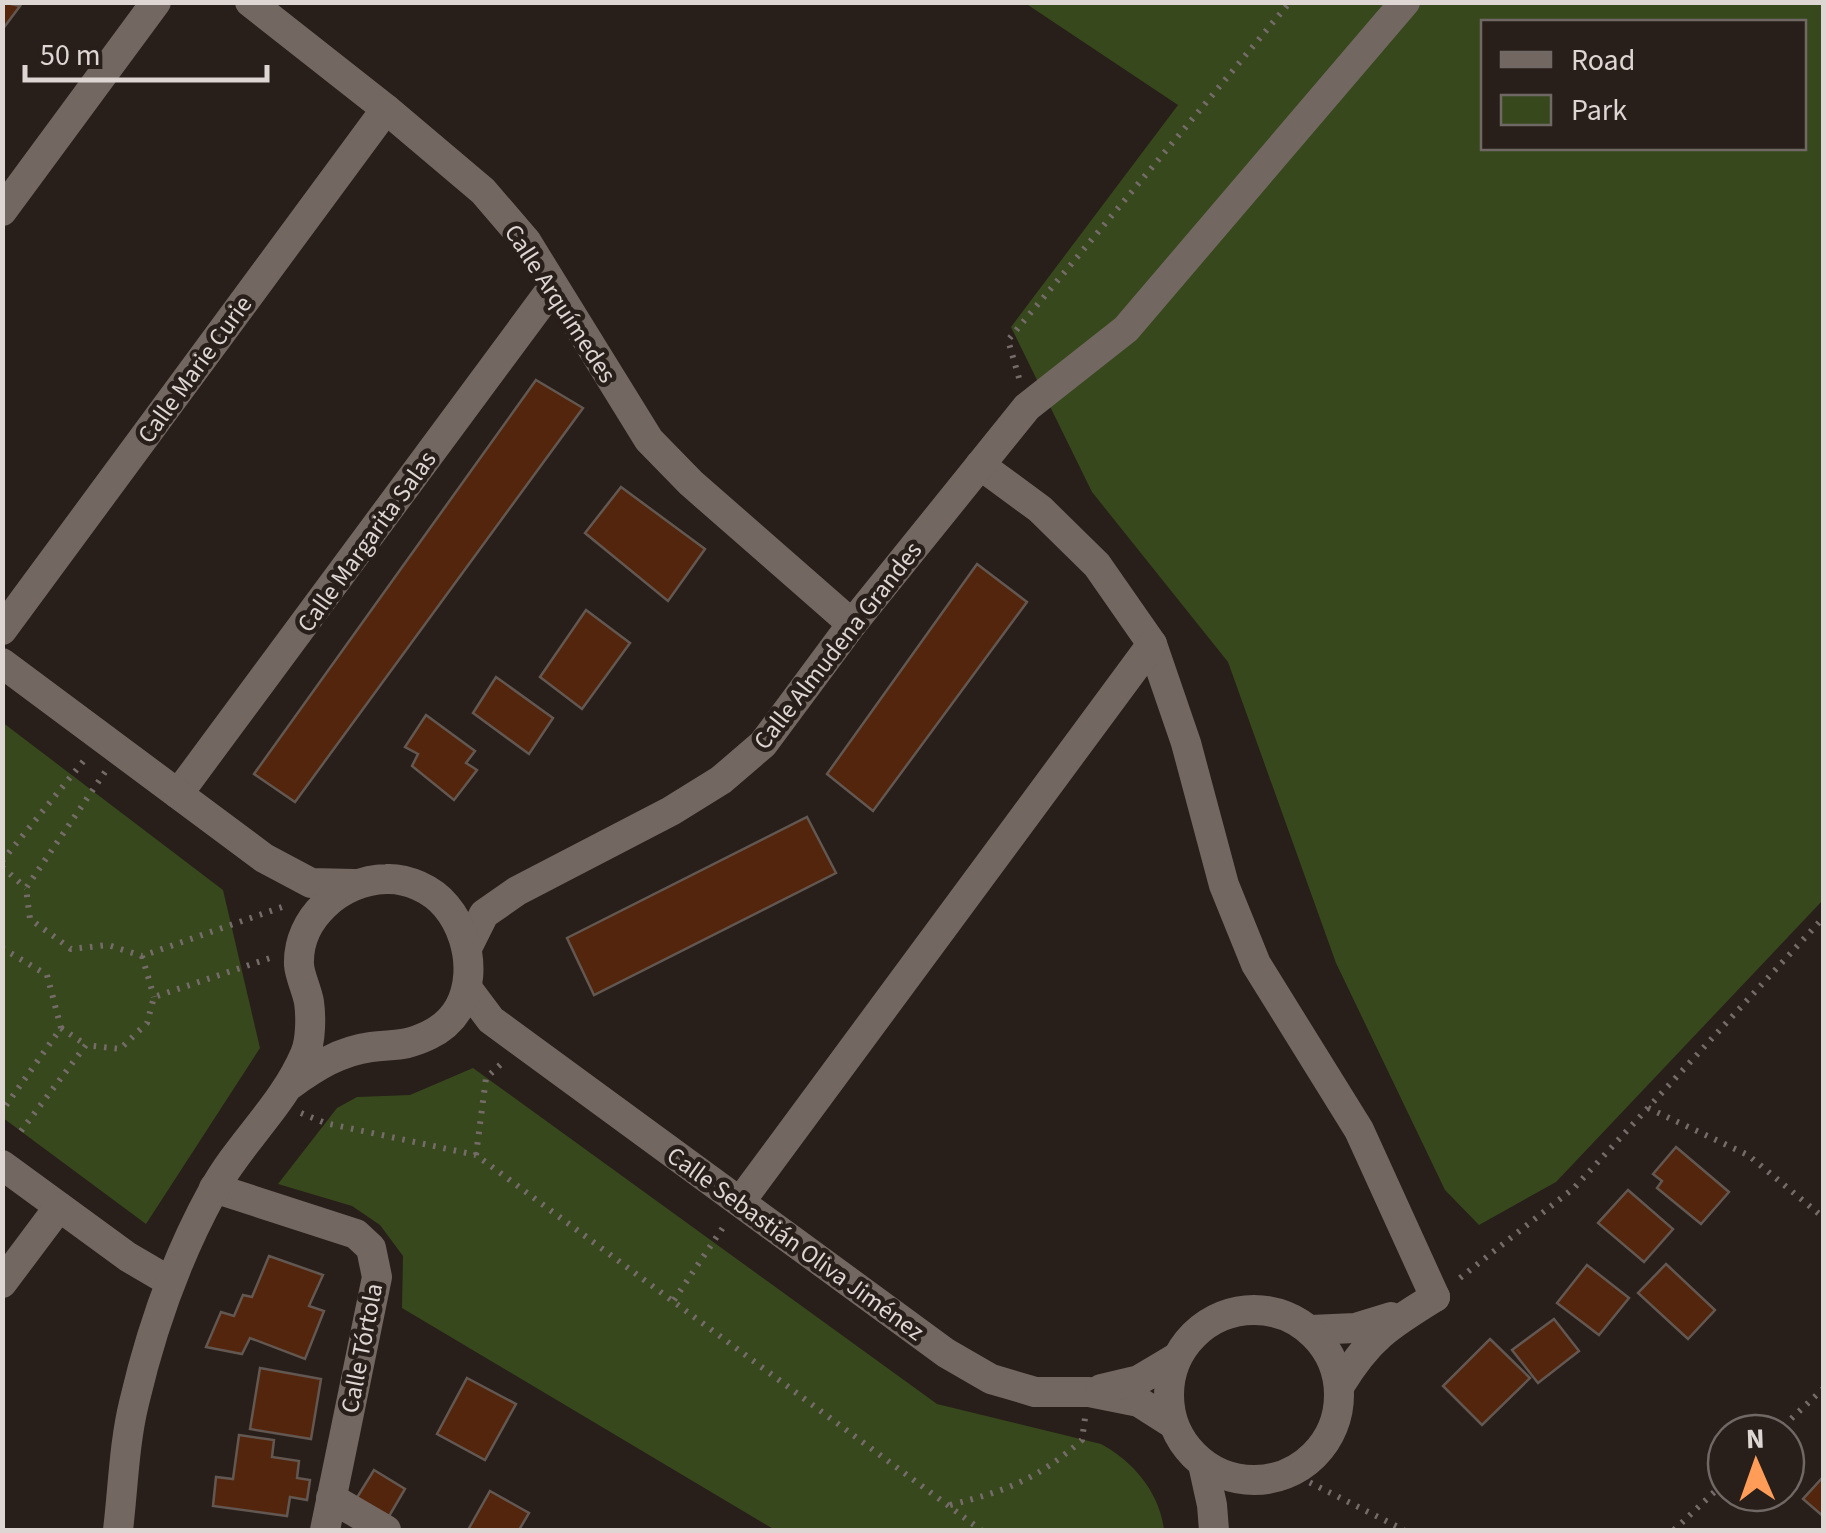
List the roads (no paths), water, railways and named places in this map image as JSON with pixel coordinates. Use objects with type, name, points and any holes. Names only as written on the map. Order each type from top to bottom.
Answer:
[{"type":"street","points":[[2,211],[156,2]]},
{"type":"street","name":"Calle Arquímedes","points":[[250,2],[483,191],[526,241],[649,440],[691,483],[852,624]]},
{"type":"street","name":"Calle Almudena Grandes","points":[[468,946],[484,914],[517,891],[671,811],[721,780],[763,744],[852,624],[1027,407],[1126,329],[1406,2]]},
{"type":"street","name":"Calle Marie Curie","points":[[2,630],[386,109]]},
{"type":"street","name":"Calle Margarita Salas","points":[[178,794],[553,287]]},
{"type":"street","points":[[980,464],[1040,509],[1097,565],[1152,644],[1186,743],[1224,885],[1256,964],[1358,1130],[1435,1298]]},
{"type":"street","points":[[740,1202],[1152,644]]},
{"type":"street","points":[[2,663],[264,858],[311,883],[354,884],[387,878],[416,884],[440,899],[458,920],[468,946],[470,967],[467,988],[454,1014],[434,1033],[402,1047],[369,1047],[324,1061],[283,1093]]},
{"type":"street","points":[[118,1530],[133,1406],[170,1280],[214,1188],[283,1093],[308,1050],[310,1005],[299,965],[301,927],[264,858]]},
{"type":"street","points":[[301,927],[326,901],[354,884]]},
{"type":"street","name":"Calle Almudena Grandes","points":[[440,899],[474,902],[517,891]]},
{"type":"street","name":"Calle Sebastián Oliva Jiménez","points":[[467,988],[491,1020],[946,1353],[990,1380],[1036,1392],[1089,1392],[1139,1402],[1172,1423]]},
{"type":"street","points":[[310,1005],[330,1030],[369,1047]]},
{"type":"street","name":"Calle Sebastián Oliva Jiménez","points":[[434,1033],[482,1032],[524,1044]]},
{"type":"street","points":[[2,1165],[128,1257],[170,1280]]},
{"type":"street","name":"Calle Tórtola","points":[[214,1188],[356,1234],[371,1248],[377,1277],[325,1530]]},
{"type":"street","points":[[2,1283],[60,1207]]},
{"type":"street","points":[[1311,1330],[1368,1325],[1435,1298]]},
{"type":"street","points":[[1340,1385],[1361,1351],[1385,1328],[1435,1298]]},
{"type":"street","points":[[1244,1310],[1284,1314],[1311,1330],[1331,1355],[1340,1385],[1339,1410],[1332,1431],[1317,1454],[1292,1473],[1256,1482],[1224,1476],[1203,1464],[1183,1444],[1172,1423],[1167,1396],[1176,1358],[1194,1334],[1218,1317],[1244,1310]]},
{"type":"street","name":"Calle Sebastián Oliva Jiménez","points":[[1089,1392],[1139,1380],[1176,1358]]},
{"type":"street","points":[[1203,1464],[1216,1530]]},
{"type":"street","points":[[1216,1530],[1230,1507],[1256,1482]]},
{"type":"street","points":[[332,1498],[386,1530]]}]
